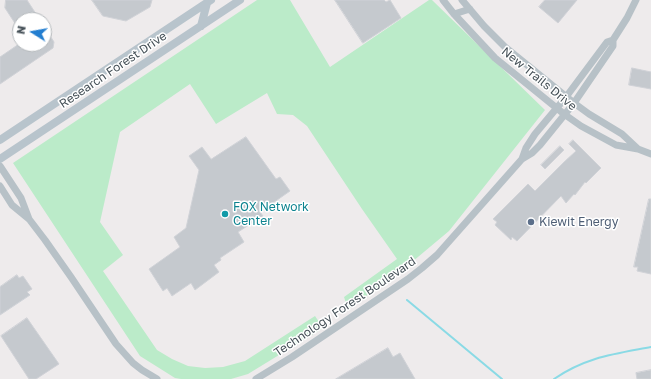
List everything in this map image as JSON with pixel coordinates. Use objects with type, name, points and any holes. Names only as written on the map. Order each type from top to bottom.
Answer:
[{"type":"main road","name":"Research Forest Drive","points":[[0,160],[240,0]]},
{"type":"main road","name":"Research Forest Drive","points":[[0,140],[209,2]]},
{"type":"main road","points":[[201,26],[209,2]]},
{"type":"street","name":"New Trails Drive","points":[[443,0],[495,58],[564,114],[581,126],[616,145],[638,149],[651,154]]},
{"type":"street","name":"New Trails Drive","points":[[463,0],[484,26],[505,47],[566,97],[589,114],[622,134],[638,149]]},
{"type":"street","points":[[454,14],[463,0]]},
{"type":"street","name":"Technology Forest Boulevard","points":[[256,379],[292,357],[408,279],[437,255],[522,159],[532,153],[574,103],[613,46],[613,40],[636,0]]},
{"type":"street","points":[[454,14],[470,9]]},
{"type":"street","name":"Technology Forest Boulevard","points":[[522,159],[526,148],[535,134],[566,97],[607,42],[613,40]]},
{"type":"street","points":[[0,166],[22,198],[29,219]]},
{"type":"street","points":[[0,186],[12,204],[29,219],[71,277],[116,344],[133,363],[157,379]]},
{"type":"green space","points":[[257,0],[290,0],[330,67],[429,0],[432,0],[545,110],[449,231],[406,267],[348,309],[344,297],[397,259],[307,126],[293,115],[277,114],[267,93],[216,124],[190,84],[120,132],[100,222],[123,255],[103,271],[157,350],[188,366],[205,368],[223,367],[245,361],[315,316],[323,328],[248,374],[231,379],[175,378],[140,356],[13,163]]},
{"type":"building","points":[[6,0],[27,0],[35,12],[12,12],[12,19],[5,8]]},
{"type":"building","points":[[92,0],[152,0],[150,7],[126,21],[103,16]]},
{"type":"building","points":[[335,0],[384,0],[386,2],[390,0],[401,18],[363,43]]},
{"type":"building","points":[[545,0],[577,0],[558,23],[539,7]]},
{"type":"building","points":[[52,39],[54,42],[52,49]]},
{"type":"building","points":[[12,49],[12,52],[47,52],[0,84],[0,57]]},
{"type":"building","points":[[632,68],[651,72],[651,89],[629,85]]},
{"type":"building","name":"FOX Network Center","points":[[246,137],[276,179],[280,177],[290,191],[260,212],[263,216],[238,232],[244,242],[220,258],[221,260],[214,265],[219,272],[195,290],[191,283],[172,296],[167,288],[163,291],[149,269],[180,247],[174,237],[186,228],[199,170],[189,156],[202,147],[211,159]]},
{"type":"building","points":[[573,140],[601,168],[586,183],[585,182],[575,195],[574,194],[566,203],[561,196],[517,241],[512,237],[511,240],[495,225],[497,222],[493,219],[528,184],[535,191],[576,151],[569,144]]},
{"type":"building","points":[[560,146],[564,150],[545,169],[541,165]]},
{"type":"building","points":[[649,199],[651,199],[651,274],[637,271],[638,267],[634,267]]},
{"type":"building","points":[[17,275],[19,278],[23,276],[32,289],[27,292],[30,295],[0,315],[0,287]]},
{"type":"building","points":[[27,318],[59,364],[36,379],[29,379],[1,336]]},
{"type":"building","points":[[388,348],[393,357],[400,353],[415,379],[336,379]]},
{"type":"building","points":[[651,370],[651,379],[637,379],[636,373]]},
{"type":"waterway","points":[[407,300],[502,379]]},
{"type":"waterway","points":[[554,379],[577,366],[601,357],[651,347]]},
{"type":"place","name":"FOX Network Center","points":[[225,214]]},
{"type":"place","name":"Kiewit Energy","points":[[531,222]]}]
